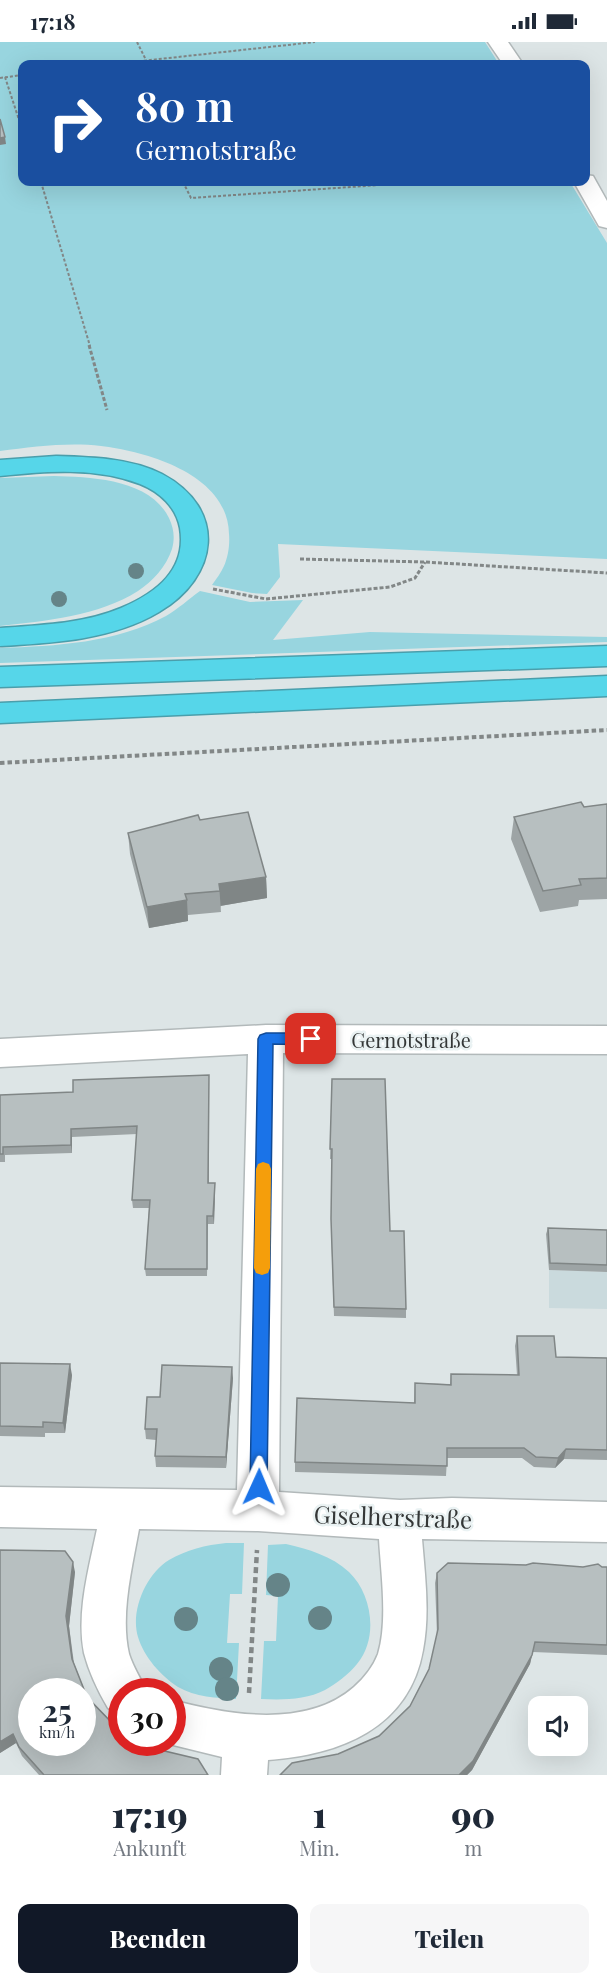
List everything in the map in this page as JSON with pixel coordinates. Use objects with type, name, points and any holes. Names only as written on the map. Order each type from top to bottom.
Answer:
[{"type":"highway","points":[[0,468],[69,463],[92,464],[136,473],[173,493],[186,507],[194,522],[196,534],[196,549],[191,564],[166,593],[147,606],[99,625],[66,631],[0,637]]},
{"type":"highway","points":[[0,677],[607,656]]},
{"type":"highway","points":[[0,713],[607,686]]},
{"type":"street","points":[[498,42],[510,60]]},
{"type":"street","points":[[588,186],[607,221]]},
{"type":"street","points":[[258,1511],[266,1039]]},
{"type":"street","name":"Gernotstraße","points":[[0,1053],[266,1039],[607,1040]]},
{"type":"street","name":"Giselherstraße","points":[[0,1507],[258,1511],[400,1520],[452,1518],[607,1522]]},
{"type":"street","points":[[115,1678],[106,1649],[105,1620],[121,1510]]},
{"type":"street","points":[[186,1728],[200,1733],[245,1757],[299,1736],[343,1723],[384,1691],[397,1665],[404,1633],[400,1520]]},
{"type":"path","points":[[137,42],[146,60]]},
{"type":"path","points":[[164,60],[315,42]]},
{"type":"path","points":[[18,75],[2,77],[18,119]]},
{"type":"path","points":[[42,186],[108,410]]},
{"type":"path","points":[[185,186],[191,198],[365,186]]},
{"type":"path","points":[[300,559],[425,562],[607,573]]},
{"type":"path","points":[[202,587],[266,599],[390,587],[415,578],[425,562]]},
{"type":"path","points":[[0,764],[607,730]]},
{"type":"path","points":[[245,1757],[258,1511]]},
{"type":"shaded area","points":[[0,42],[485,42],[496,60],[18,60],[18,186],[572,186],[607,243],[607,559],[278,544],[280,577],[267,594],[252,593],[212,585],[227,559],[229,534],[225,514],[215,496],[201,482],[183,470],[141,454],[101,446],[63,445],[0,451]]},
{"type":"shaded area","points":[[54,476],[102,479],[134,488],[148,495],[160,505],[169,518],[174,533],[172,549],[163,568],[154,578],[123,599],[71,616],[0,626],[0,478]]},
{"type":"shaded area","points":[[200,591],[250,602],[303,600],[273,640],[370,632],[607,637],[607,642],[0,663],[0,648],[64,644],[127,632],[166,616]]},
{"type":"shaded area","points":[[549,1270],[607,1272],[607,1309],[549,1308]]},
{"type":"shaded area","points":[[244,1543],[242,1594],[230,1594],[227,1643],[239,1643],[236,1699],[199,1695],[186,1690],[186,1678],[166,1678],[149,1659],[138,1637],[136,1616],[138,1605],[153,1574],[176,1556],[204,1547]]},
{"type":"shaded area","points":[[286,1544],[327,1557],[342,1566],[357,1581],[370,1616],[368,1642],[354,1668],[325,1690],[302,1698],[261,1699],[264,1641],[276,1641],[278,1596],[266,1595],[268,1545]]},
{"type":"building","points":[[0,119],[5,137],[0,138]]},
{"type":"building","points":[[581,802],[584,807],[607,804],[607,878],[579,879],[581,885],[543,891],[514,817]]},
{"type":"building","points":[[248,812],[266,877],[219,884],[220,891],[185,894],[187,900],[147,907],[128,833],[198,815],[200,820]]},
{"type":"building","points":[[209,1075],[208,1183],[215,1183],[213,1216],[207,1216],[207,1269],[145,1269],[150,1200],[132,1200],[137,1126],[71,1129],[71,1145],[3,1147],[3,1154],[0,1154],[0,1095],[73,1092],[73,1080]]},
{"type":"building","points":[[332,1079],[385,1079],[390,1231],[404,1231],[406,1309],[334,1307],[331,1219],[332,1149],[330,1149]]},
{"type":"building","points":[[548,1228],[607,1230],[607,1265],[550,1263]]},
{"type":"building","points":[[517,1336],[554,1336],[556,1357],[607,1358],[607,1450],[566,1449],[558,1458],[536,1457],[524,1448],[447,1448],[447,1466],[295,1462],[297,1398],[415,1403],[415,1383],[451,1385],[451,1374],[519,1375]]},
{"type":"building","points":[[0,1363],[70,1364],[63,1423],[43,1422],[43,1427],[0,1426]]},
{"type":"building","points":[[162,1365],[232,1367],[226,1457],[155,1456],[157,1429],[145,1429],[147,1397],[160,1397]]},
{"type":"building","points":[[0,1550],[65,1551],[73,1562],[66,1616],[72,1659],[80,1678],[18,1678],[18,1745],[13,1734],[0,1742]]},
{"type":"building","points":[[448,1563],[526,1565],[533,1563],[583,1567],[598,1564],[607,1567],[607,1645],[535,1642],[532,1655],[473,1761],[459,1775],[280,1775],[292,1763],[338,1754],[379,1736],[410,1706],[429,1669],[438,1629],[437,1573]]},
{"type":"building","points":[[96,1706],[108,1719],[108,1756],[185,1756],[198,1759],[208,1775],[44,1775],[27,1756],[96,1756]]},
{"type":"slow traffic","points":[[262,1268],[263,1169]]},
{"type":"route","points":[[259,1487],[266,1039],[311,1039]]}]
